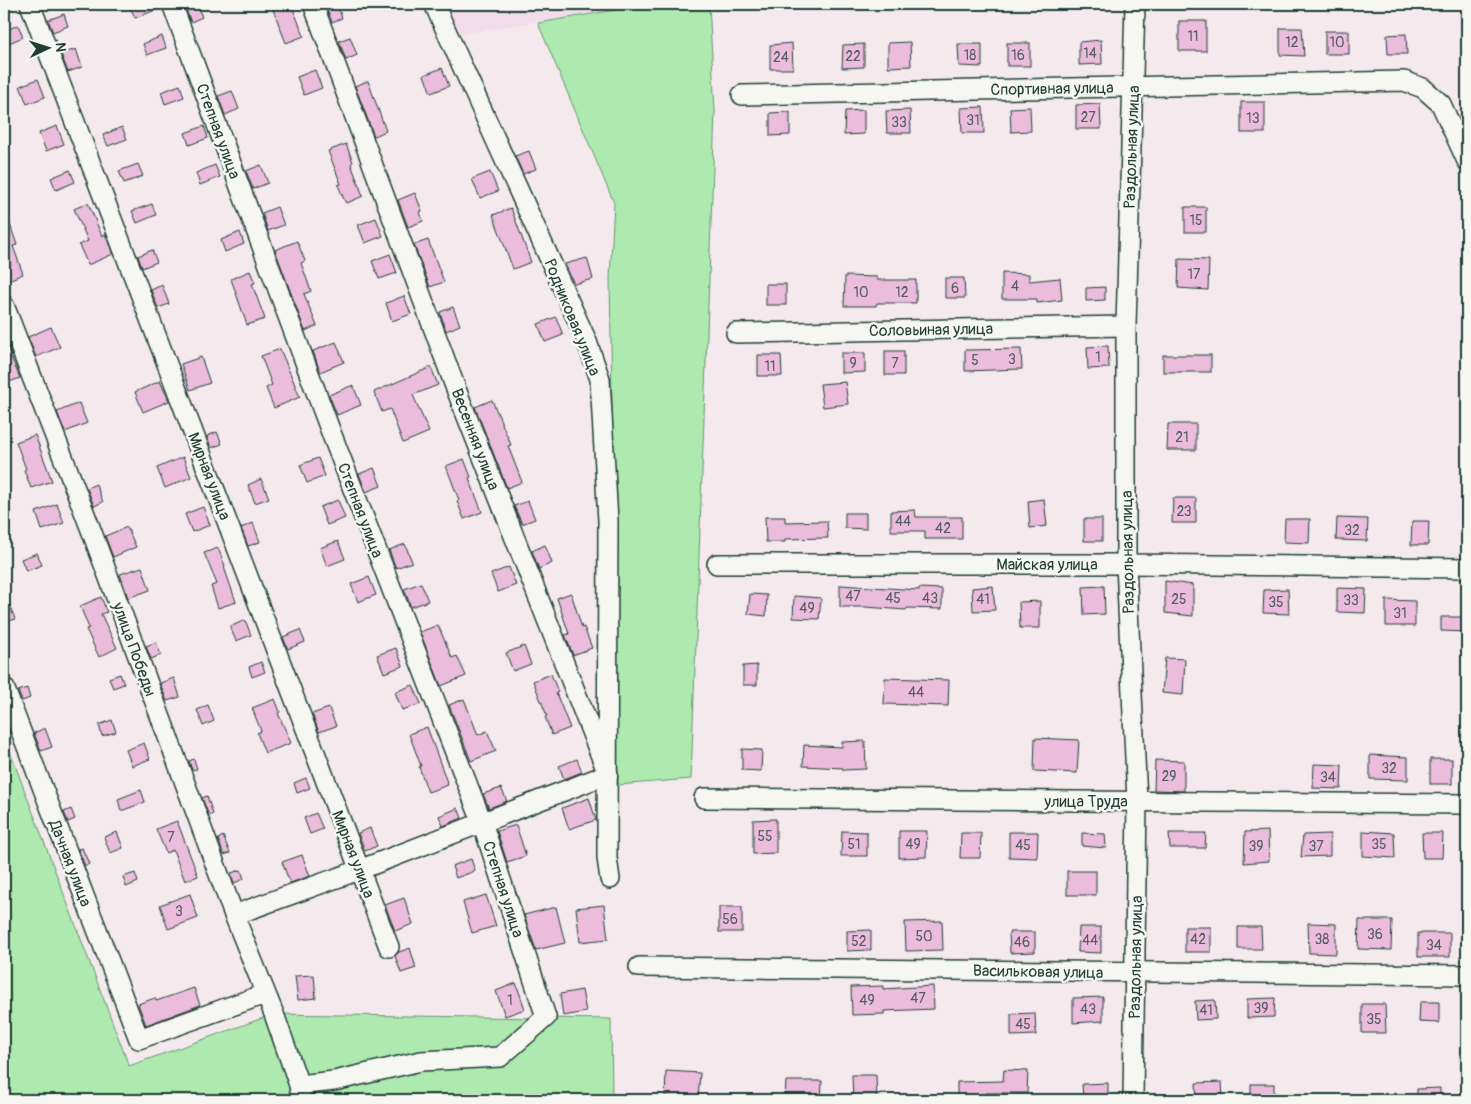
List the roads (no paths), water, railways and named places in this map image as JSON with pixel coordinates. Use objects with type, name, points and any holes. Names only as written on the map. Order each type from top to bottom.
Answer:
[{"type":"street","name":"Мирная улица","points":[[30,4],[389,947]]},
{"type":"street","name":"Степная улица","points":[[172,4],[332,435],[482,822],[546,1017],[500,1057],[421,1061],[334,1081],[300,1093]]},
{"type":"street","name":"Весенняя улица","points":[[312,4],[456,389],[608,774],[607,858],[610,879]]},
{"type":"street","name":"Родниковая улица","points":[[434,4],[586,339],[600,379],[608,521],[608,774]]},
{"type":"street","name":"Раздольная улица","points":[[1133,1100],[1137,801],[1126,564],[1126,326],[1135,4]]},
{"type":"street","name":"Спортивная улица","points":[[742,95],[1404,81],[1423,88],[1441,104],[1467,161]]},
{"type":"street","name":"улица Победы","points":[[4,304],[94,537],[234,915],[274,1014],[300,1093]]},
{"type":"street","name":"Соловьиная улица","points":[[736,333],[1126,326]]},
{"type":"street","name":"Майская улица","points":[[717,564],[1126,564],[1467,568]]},
{"type":"street","name":"Дачная улица","points":[[4,686],[139,1039],[265,994]]},
{"type":"street","points":[[234,915],[360,870],[608,774]]},
{"type":"street","name":"улица Труда","points":[[704,798],[1467,804]]},
{"type":"street","name":"Васильковая улица","points":[[639,967],[1467,975]]}]
